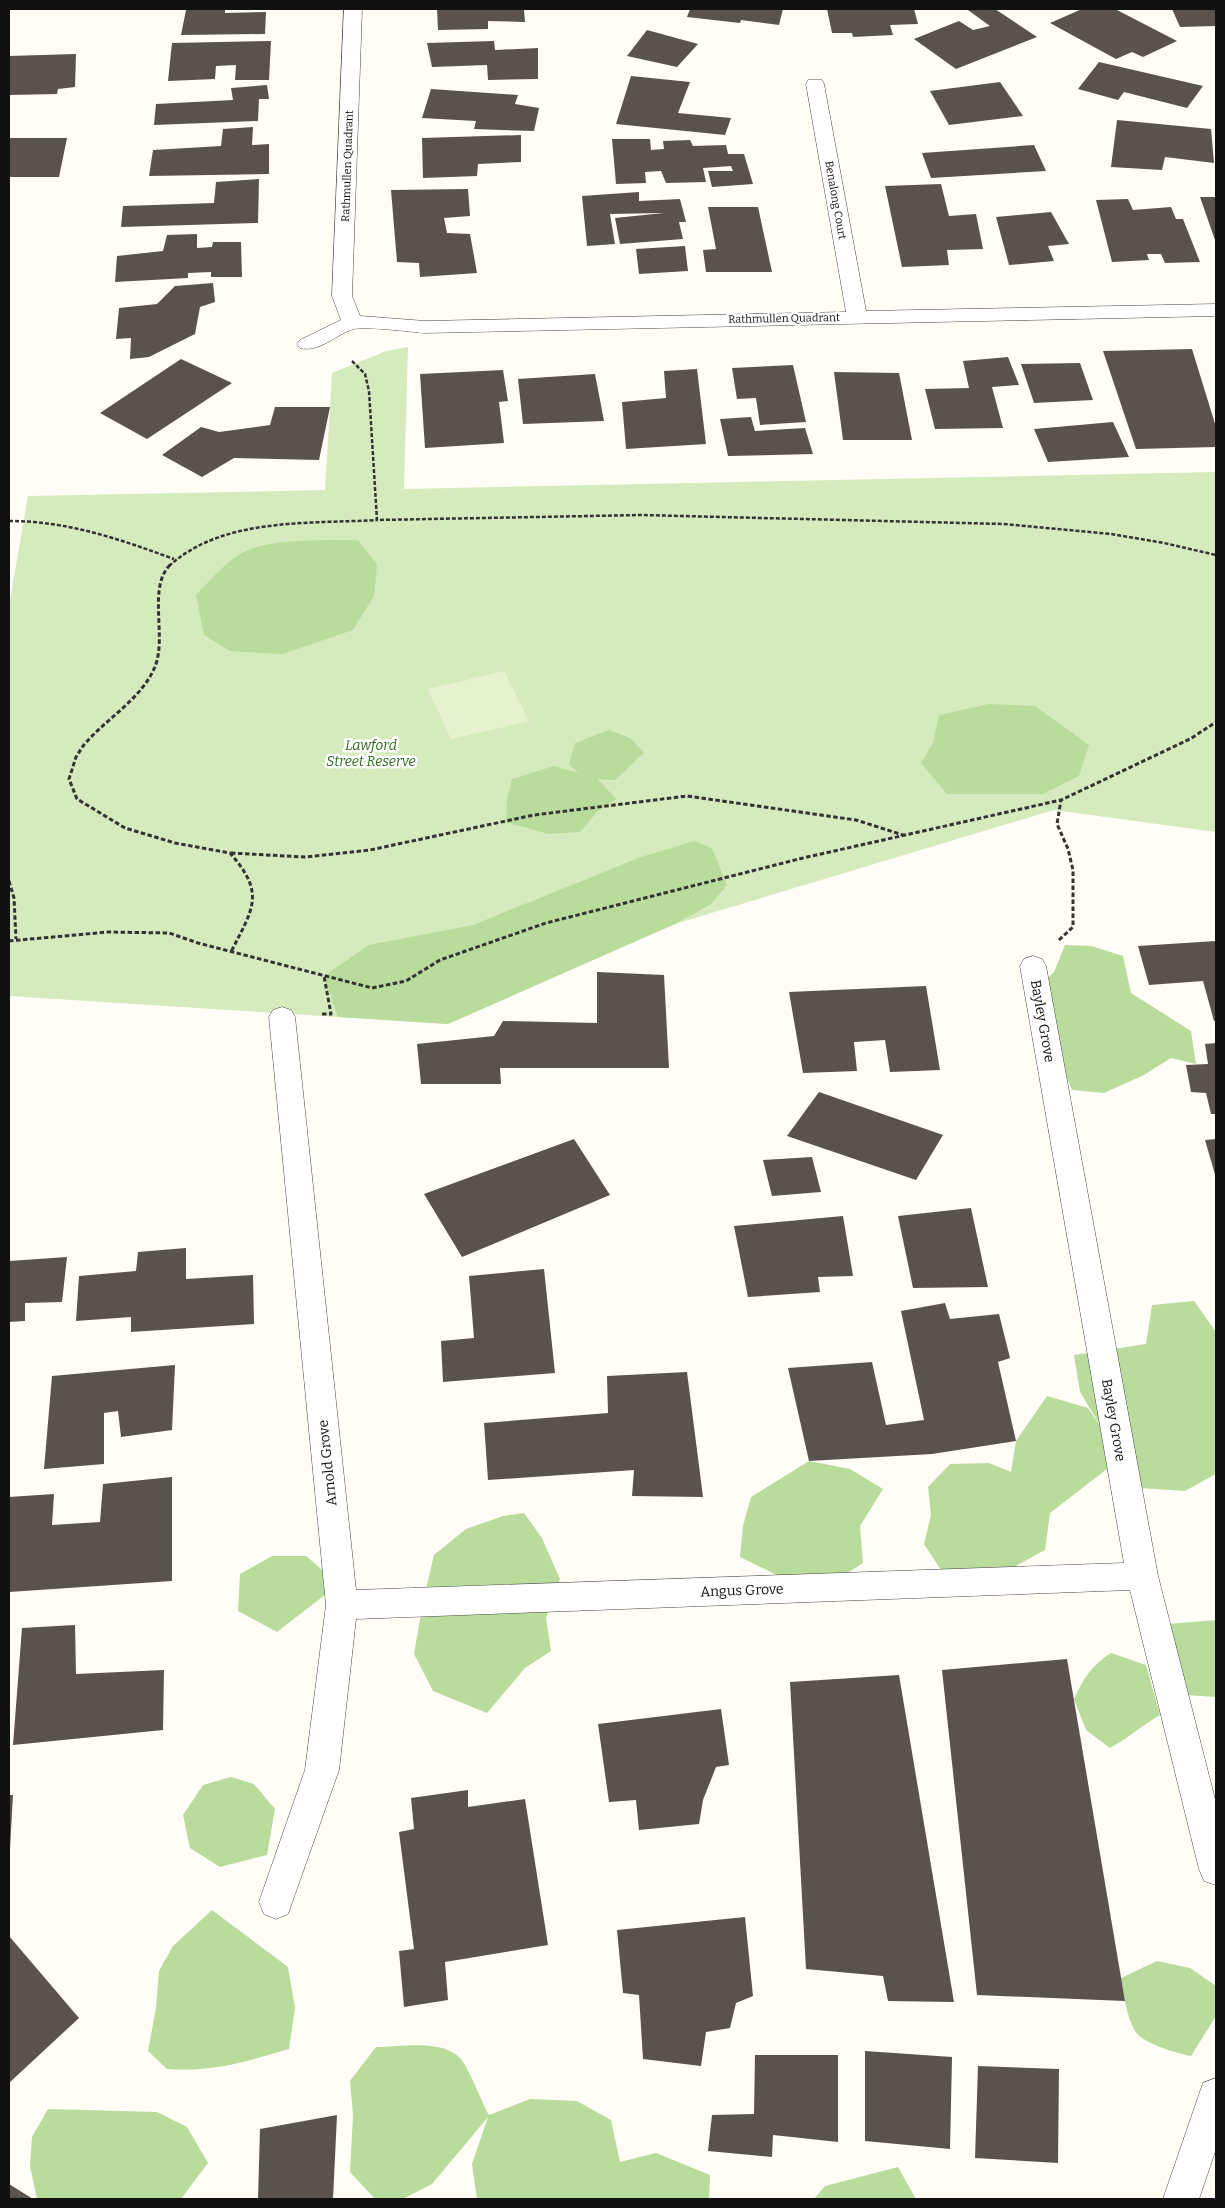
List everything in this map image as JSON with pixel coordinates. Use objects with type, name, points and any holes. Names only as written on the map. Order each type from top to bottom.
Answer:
[{"type":"street","name":"Rathmullen Quadrant","points":[[352,322],[342,296],[353,9]]},
{"type":"street","name":"Benalong Court","points":[[815,84],[857,316]]},
{"type":"street","name":"Rathmullen Quadrant","points":[[307,344],[352,322],[426,327],[857,316],[1216,310]]},
{"type":"street","name":"Bayley Grove","points":[[1033,966],[1142,1576],[1216,1869]]},
{"type":"street","name":"Arnold Grove","points":[[276,1902],[322,1770],[342,1605],[282,1018]]},
{"type":"street","name":"Angus Grove","points":[[342,1605],[1142,1576]]},
{"type":"street","points":[[1180,2199],[1216,2096]]},
{"type":"path","points":[[307,344],[348,357],[366,374],[369,391],[378,520]]},
{"type":"path","points":[[903,835],[856,820],[687,796],[534,815],[370,850],[305,857],[230,853],[175,843],[125,828],[77,799],[69,779],[76,757],[91,737],[147,680],[157,662],[162,645],[159,598],[160,577],[174,559],[195,544],[258,529],[378,520],[642,515],[1004,524],[1063,527],[1191,548],[1216,555]]},
{"type":"path","points":[[9,521],[32,520],[93,529],[174,559]]},
{"type":"path","points":[[9,940],[108,932],[169,933],[231,952],[372,988],[406,981],[440,960],[546,922],[903,835],[1061,800],[1190,739],[1216,722]]},
{"type":"path","points":[[1033,966],[1073,927],[1073,870],[1068,849],[1057,824],[1061,800]]},
{"type":"path","points":[[230,853],[250,880],[255,895],[249,914],[231,952]]},
{"type":"path","points":[[9,881],[14,898],[16,940]]},
{"type":"green space","name":"Lawford Street Reserve","points":[[408,347],[404,489],[1216,472],[1216,832],[1054,810],[675,924],[448,1024],[9,996],[9,606],[28,496],[325,490],[332,373],[386,351]]},
{"type":"green space","points":[[358,540],[377,564],[374,596],[353,630],[282,654],[230,651],[204,635],[196,595],[235,557],[251,549],[276,543]]},
{"type":"green space","points":[[504,671],[529,721],[451,739],[428,689]]},
{"type":"green space","points":[[989,704],[1035,706],[1089,745],[1079,776],[1043,794],[947,794],[921,763],[933,743],[939,715]]},
{"type":"green space","points":[[609,730],[630,738],[644,753],[615,780],[598,779],[616,799],[597,812],[580,832],[548,834],[506,822],[507,799],[512,779],[554,766],[578,773],[569,764],[575,743]]},
{"type":"green space","points":[[694,841],[712,848],[727,885],[711,904],[675,924],[448,1024],[338,1017],[324,976],[369,945],[473,925],[641,857]]},
{"type":"green space","points":[[1065,945],[1091,946],[1123,956],[1131,993],[1191,1031],[1196,1064],[1171,1058],[1144,1075],[1104,1093],[1072,1090],[1058,1057],[1037,989],[1054,972]]},
{"type":"green space","points":[[1194,1301],[1216,1332],[1216,1474],[1185,1491],[1140,1488],[1120,1459],[1050,1513],[1045,1550],[988,1581],[941,1570],[924,1544],[931,1515],[928,1487],[950,1464],[989,1463],[1011,1472],[1016,1441],[1047,1396],[1088,1408],[1103,1430],[1080,1392],[1074,1355],[1146,1344],[1152,1305]]},
{"type":"green space","points":[[809,1461],[850,1469],[883,1489],[860,1526],[863,1563],[824,1588],[783,1578],[740,1557],[743,1526],[751,1497]]},
{"type":"green space","points":[[524,1513],[542,1538],[560,1579],[546,1618],[551,1651],[525,1668],[487,1713],[433,1691],[414,1654],[423,1602],[434,1555],[466,1529],[503,1516]]},
{"type":"green space","points":[[272,1556],[306,1556],[339,1584],[277,1632],[238,1611],[240,1574]]},
{"type":"green space","points":[[1216,1620],[1216,1697],[1185,1695],[1168,1624]]},
{"type":"green space","points":[[1111,1653],[1146,1665],[1160,1715],[1110,1748],[1086,1730],[1074,1699],[1089,1673],[1098,1662]]},
{"type":"green space","points":[[231,1777],[254,1784],[275,1809],[267,1855],[220,1867],[190,1848],[183,1815],[203,1785]]},
{"type":"green space","points":[[212,1910],[288,1967],[295,2008],[289,2049],[229,2065],[200,2069],[167,2069],[148,2051],[156,2008],[159,1971],[173,1946]]},
{"type":"green space","points":[[1157,1961],[1190,1968],[1216,1986],[1216,2016],[1191,2056],[1177,2053],[1145,2040],[1135,2031],[1129,2019],[1121,1978]]},
{"type":"green space","points":[[419,2045],[451,2051],[463,2061],[489,2115],[530,2099],[577,2101],[611,2120],[620,2162],[656,2153],[710,2175],[709,2199],[477,2199],[472,2164],[488,2117],[432,2184],[403,2199],[375,2199],[350,2172],[353,2115],[350,2081],[376,2047]]},
{"type":"green space","points":[[48,2109],[157,2112],[187,2127],[208,2163],[181,2199],[37,2199],[30,2166],[32,2137]]},
{"type":"green space","points":[[898,2167],[916,2199],[814,2199],[825,2186]]},
{"type":"building","points":[[225,9],[225,13],[266,12],[265,34],[181,35],[186,10]]},
{"type":"building","points":[[437,9],[524,9],[525,22],[488,21],[488,29],[438,30]]},
{"type":"building","points":[[690,9],[783,9],[779,25],[741,20],[740,23],[687,17]]},
{"type":"building","points":[[827,9],[914,9],[918,24],[890,25],[893,35],[853,37],[852,33],[832,33]]},
{"type":"building","points":[[995,9],[1037,37],[956,69],[914,39],[959,21],[973,30],[990,26],[968,10]]},
{"type":"building","points":[[1082,9],[1115,9],[1177,41],[1143,57],[1132,52],[1116,59],[1050,23]]},
{"type":"building","points":[[1172,9],[1216,9],[1216,26],[1180,27]]},
{"type":"building","points":[[647,30],[698,44],[677,67],[627,56]]},
{"type":"building","points":[[271,41],[269,80],[235,80],[236,65],[216,66],[215,79],[168,81],[172,43]]},
{"type":"building","points":[[494,41],[495,50],[538,48],[538,79],[488,80],[487,65],[432,67],[427,43]]},
{"type":"building","points":[[76,54],[75,87],[58,89],[57,94],[9,95],[9,56]]},
{"type":"building","points":[[1099,62],[1203,86],[1187,108],[1124,92],[1118,100],[1078,89]]},
{"type":"building","points":[[631,76],[690,82],[678,113],[731,118],[725,135],[616,124]]},
{"type":"building","points":[[1000,82],[1023,116],[949,125],[930,91]]},
{"type":"building","points":[[267,85],[269,99],[259,99],[258,121],[154,125],[156,104],[233,100],[231,88]]},
{"type":"building","points":[[431,89],[518,95],[515,104],[539,108],[534,131],[474,129],[476,121],[422,118]]},
{"type":"building","points":[[1117,120],[1211,129],[1214,163],[1165,157],[1162,170],[1111,167]]},
{"type":"building","points":[[253,127],[252,145],[269,144],[269,174],[149,176],[153,150],[221,146],[223,129]]},
{"type":"building","points":[[521,135],[521,162],[478,164],[477,176],[423,178],[422,138]]},
{"type":"building","points":[[9,138],[67,138],[59,177],[9,177]]},
{"type":"building","points":[[612,139],[650,139],[651,150],[664,149],[663,141],[690,140],[693,146],[726,145],[728,154],[744,154],[753,184],[712,187],[708,171],[733,171],[731,166],[703,168],[706,182],[666,183],[661,171],[645,172],[646,183],[616,184]]},
{"type":"building","points":[[1034,145],[1046,171],[931,178],[922,153]]},
{"type":"building","points":[[259,179],[258,223],[121,227],[123,206],[214,203],[216,182]]},
{"type":"building","points":[[941,184],[949,216],[976,214],[983,249],[947,250],[949,265],[902,267],[885,186]]},
{"type":"building","points":[[468,189],[470,216],[444,218],[447,233],[470,234],[477,273],[420,277],[419,263],[397,262],[391,190]]},
{"type":"building","points":[[639,192],[639,201],[680,199],[686,222],[679,222],[683,239],[620,244],[615,218],[664,213],[610,214],[615,244],[587,246],[582,196]]},
{"type":"building","points":[[1200,197],[1216,197],[1216,243]]},
{"type":"building","points":[[1128,199],[1133,210],[1171,207],[1176,219],[1183,219],[1200,262],[1165,263],[1161,254],[1147,254],[1149,260],[1112,262],[1096,200]]},
{"type":"building","points":[[708,207],[758,207],[772,272],[706,272],[703,250],[716,249]]},
{"type":"building","points":[[1051,212],[1069,244],[1048,246],[1054,261],[1009,265],[996,217]]},
{"type":"building","points":[[197,234],[197,248],[212,247],[213,242],[241,242],[242,277],[211,277],[211,272],[188,273],[188,278],[115,282],[117,256],[163,251],[167,235]]},
{"type":"building","points":[[685,246],[688,271],[639,274],[636,249]]},
{"type":"building","points":[[213,283],[215,302],[200,307],[195,334],[149,357],[130,359],[131,338],[116,339],[119,308],[157,304],[175,286]]},
{"type":"building","points":[[1192,349],[1216,427],[1216,447],[1136,449],[1103,351]]},
{"type":"building","points":[[1008,357],[1019,385],[992,387],[1003,428],[935,429],[925,389],[969,388],[963,361]]},
{"type":"building","points":[[181,359],[232,383],[147,439],[100,413]]},
{"type":"building","points":[[1080,363],[1093,400],[1034,403],[1021,364]]},
{"type":"building","points":[[793,365],[806,422],[760,425],[756,398],[737,399],[732,368]]},
{"type":"building","points":[[697,369],[706,444],[626,449],[622,402],[666,398],[664,371]]},
{"type":"building","points":[[503,370],[508,401],[499,402],[504,443],[425,448],[420,374]]},
{"type":"building","points":[[834,372],[899,373],[912,440],[843,440]]},
{"type":"building","points":[[595,374],[604,421],[523,424],[518,379]]},
{"type":"building","points":[[275,407],[330,407],[319,460],[234,458],[202,477],[162,455],[201,427],[219,432],[270,425]]},
{"type":"building","points":[[751,417],[755,431],[805,428],[813,454],[728,456],[720,419]]},
{"type":"building","points":[[1113,422],[1129,457],[1048,462],[1034,429]]},
{"type":"building","points":[[1216,941],[1216,1021],[1214,1021],[1203,981],[1149,985],[1138,946]]},
{"type":"building","points":[[597,972],[664,975],[669,1068],[500,1068],[501,1084],[421,1084],[417,1044],[494,1036],[503,1021],[597,1023]]},
{"type":"building","points":[[926,986],[940,1070],[890,1072],[885,1040],[854,1042],[857,1071],[803,1073],[789,992]]},
{"type":"building","points":[[1216,1043],[1216,1114],[1211,1114],[1206,1093],[1191,1092],[1186,1065],[1208,1064],[1205,1044]]},
{"type":"building","points":[[819,1092],[943,1135],[916,1180],[787,1136]]},
{"type":"building","points":[[574,1139],[610,1195],[462,1257],[424,1194]]},
{"type":"building","points":[[1216,1139],[1216,1178],[1205,1140]]},
{"type":"building","points":[[812,1157],[821,1192],[772,1196],[763,1160]]},
{"type":"building","points":[[971,1208],[988,1287],[913,1288],[898,1216]]},
{"type":"building","points":[[843,1216],[853,1276],[818,1277],[820,1292],[748,1297],[734,1226]]},
{"type":"building","points":[[186,1248],[186,1279],[253,1275],[254,1324],[131,1332],[131,1317],[76,1321],[79,1276],[136,1271],[138,1252]]},
{"type":"building","points":[[67,1257],[62,1302],[25,1303],[25,1321],[9,1322],[9,1261]]},
{"type":"building","points":[[544,1269],[555,1373],[443,1382],[441,1341],[474,1338],[469,1276]]},
{"type":"building","points":[[945,1303],[950,1319],[999,1314],[1010,1358],[998,1362],[1016,1441],[932,1454],[809,1461],[788,1368],[872,1362],[886,1425],[924,1420],[901,1311]]},
{"type":"building","points":[[175,1365],[172,1430],[121,1437],[118,1411],[104,1413],[104,1464],[44,1469],[52,1376]]},
{"type":"building","points":[[687,1372],[703,1497],[632,1496],[634,1470],[488,1480],[484,1423],[608,1413],[607,1376]]},
{"type":"building","points":[[172,1477],[172,1581],[9,1592],[9,1497],[54,1494],[52,1525],[100,1522],[103,1484]]},
{"type":"building","points":[[75,1625],[76,1674],[164,1670],[163,1730],[13,1745],[22,1628]]},
{"type":"building","points":[[1067,1659],[1125,2001],[977,1995],[942,1670]]},
{"type":"building","points":[[899,1675],[954,2002],[888,2001],[883,1976],[806,1969],[790,1682]]},
{"type":"building","points":[[721,1709],[729,1765],[716,1767],[703,1800],[699,1824],[639,1830],[636,1800],[609,1802],[598,1724]]},
{"type":"building","points":[[468,1790],[468,1807],[525,1799],[548,1945],[445,1962],[448,2000],[404,2007],[399,1951],[414,1949],[399,1832],[414,1829],[411,1798]]},
{"type":"building","points":[[9,1795],[13,1795],[10,1849],[9,1849]]},
{"type":"building","points":[[745,1917],[753,1996],[736,2003],[730,2028],[706,2032],[701,2066],[643,2059],[639,1995],[623,1993],[617,1930]]},
{"type":"building","points":[[9,1936],[79,2018],[9,2083]]},
{"type":"building","points":[[865,2051],[952,2057],[950,2149],[865,2141]]},
{"type":"building","points":[[755,2055],[838,2055],[838,2142],[773,2135],[772,2157],[708,2151],[712,2115],[754,2114]]},
{"type":"building","points":[[978,2066],[1059,2069],[1058,2163],[975,2158]]},
{"type":"building","points":[[337,2115],[333,2199],[258,2199],[260,2129]]},
{"type":"building","points":[[9,2184],[33,2199],[9,2199]]}]
